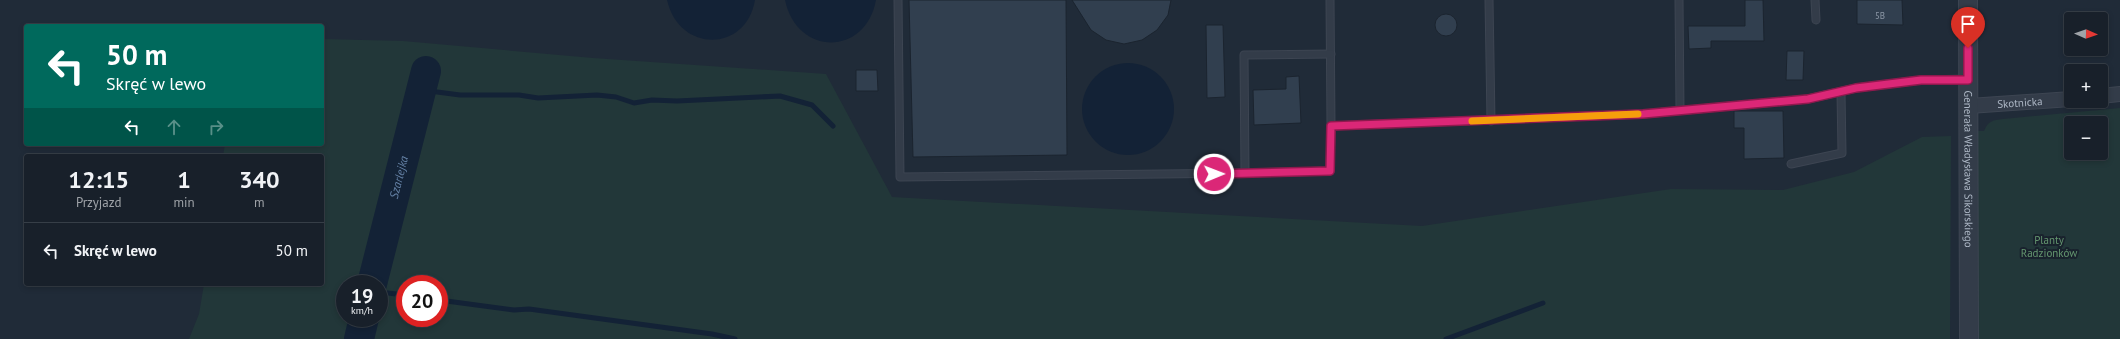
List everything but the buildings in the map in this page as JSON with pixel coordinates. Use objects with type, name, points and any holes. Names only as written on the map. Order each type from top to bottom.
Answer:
[{"type":"street","name":"Generała Władysława Sikorskiego","points":[[1968,0],[1969,339]]},
{"type":"street","points":[[2108,95],[2120,94]]},
{"type":"street","name":"Skotnicka","points":[[1968,106],[2064,99]]},
{"type":"lane","points":[[898,0],[900,177],[1330,171],[1330,0]]},
{"type":"lane","points":[[1489,0],[1490,121]]},
{"type":"lane","points":[[1679,0],[1680,110]]},
{"type":"lane","points":[[1815,0],[1816,20]]},
{"type":"lane","points":[[1245,173],[1244,55],[1331,54]]},
{"type":"lane","points":[[1331,126],[1643,114],[1808,99],[1841,92],[1921,80],[1968,80]]},
{"type":"lane","points":[[1791,164],[1842,153],[1841,92]]},
{"type":"green space","points":[[324,39],[403,41],[593,58],[826,74],[892,197],[1422,226],[1671,189],[1783,190],[1854,172],[1922,137],[1951,136],[1950,339],[189,339],[199,314],[204,286],[324,286],[324,154],[223,154],[225,146],[324,146]]},
{"type":"green space","name":"Planty Radzionków","points":[[2120,108],[2120,339],[1977,339],[1978,131],[1984,131],[1987,125],[1996,120]]},
{"type":"water","points":[[667,0],[755,0],[749,17],[739,30],[726,37],[712,40],[698,37],[685,30],[674,17]]},
{"type":"water","points":[[785,0],[876,0],[870,18],[859,32],[846,40],[831,42],[816,40],[803,32],[792,19]]},
{"type":"water","points":[[1128,63],[1145,67],[1160,77],[1170,92],[1174,109],[1170,126],[1160,141],[1145,151],[1128,155],[1111,151],[1096,141],[1086,126],[1082,109],[1086,92],[1096,77],[1111,67]]},
{"type":"waterway","name":"Szarlejka","points":[[374,275],[426,71]]},
{"type":"waterway","points":[[422,90],[460,95],[519,95],[538,98],[597,95],[616,97],[634,103],[652,100],[677,101],[780,96],[812,105],[833,126]]},
{"type":"waterway","points":[[388,293],[396,294]]},
{"type":"waterway","points":[[448,301],[514,310],[529,309],[712,334],[735,339]]},
{"type":"waterway","points":[[1446,339],[1543,303]]},
{"type":"waterway","name":"Szarlejka","points":[[359,339],[362,327]]},
{"type":"slow traffic","points":[[1472,121],[1638,114]]},
{"type":"route","points":[[1214,174],[1330,171],[1331,126],[1643,114],[1695,108],[1808,99],[1856,88],[1921,80],[1968,80],[1968,48]]}]
